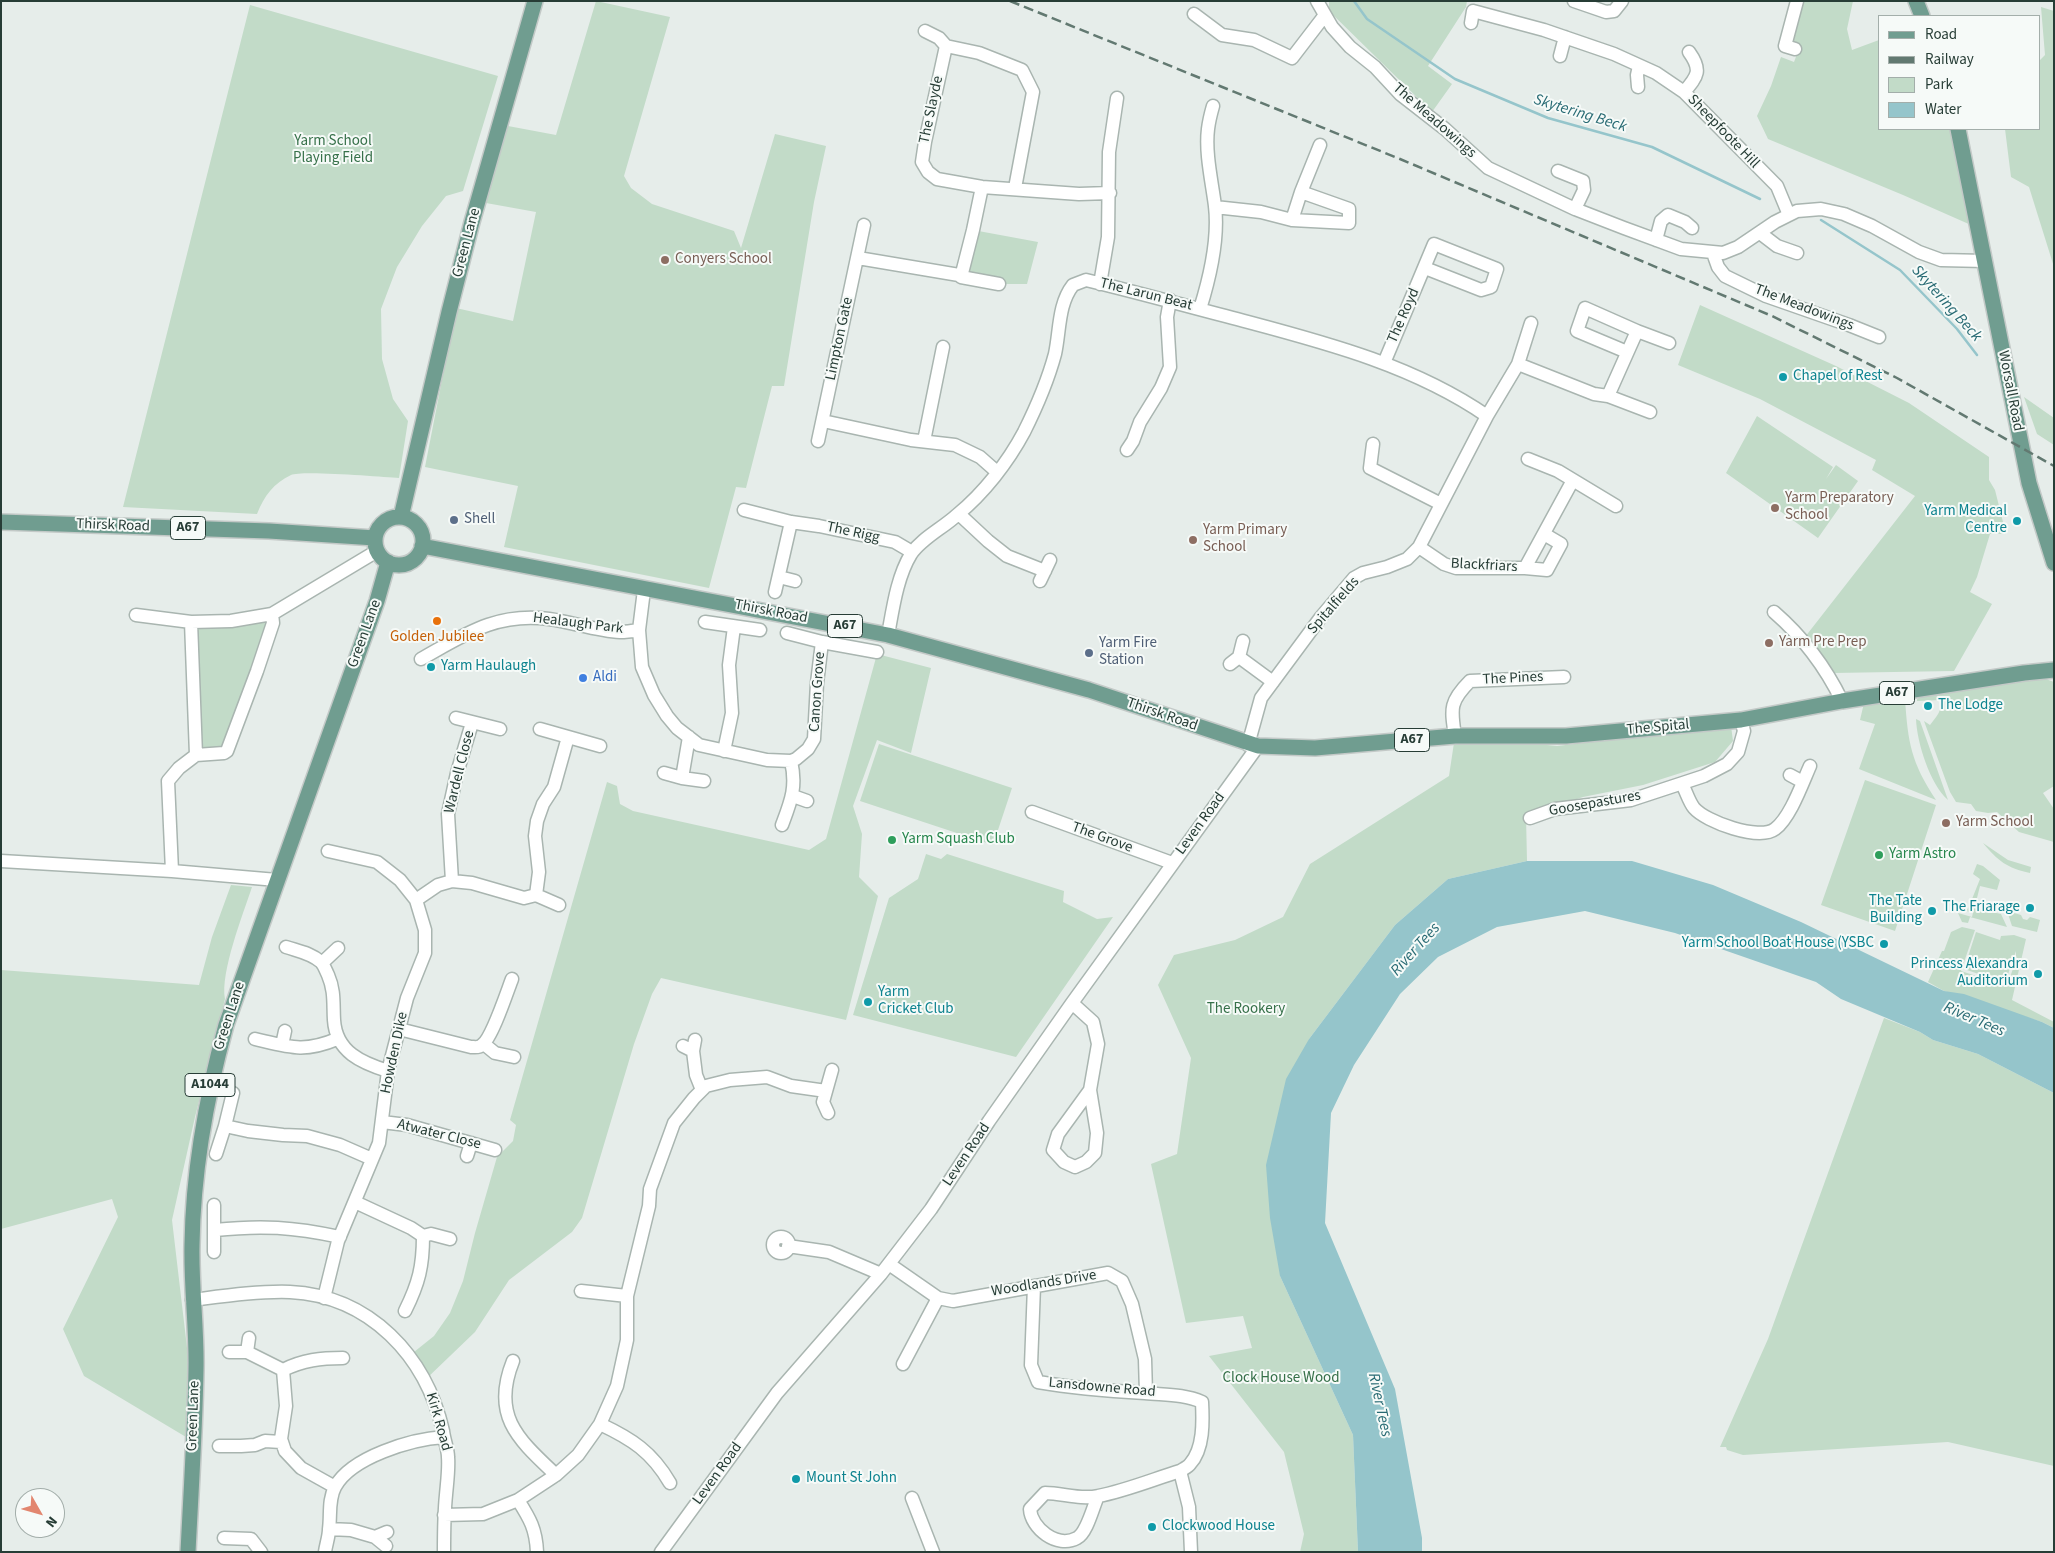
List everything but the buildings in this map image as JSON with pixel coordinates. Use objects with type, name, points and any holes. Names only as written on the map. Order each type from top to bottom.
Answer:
[{"type":"main road","name":"Green Lane","points":[[401,517],[470,231],[535,1]]},
{"type":"main road","points":[[1916,1],[1922,15]]},
{"type":"main road","name":"Worsall Road","points":[[1958,130],[2029,483],[2054,563]]},
{"type":"main road","points":[[401,517],[407,518],[417,525],[421,532],[422,546],[412,560],[396,564],[388,562],[373,548],[378,529],[384,522],[392,518],[401,517]]},
{"type":"main road","name":"Thirsk Road","points":[[1,522],[269,531],[373,548]]},
{"type":"main road","name":"Thirsk Road","points":[[422,546],[644,590],[710,600],[888,635],[1089,690],[1253,746]]},
{"type":"main road","name":"Green Lane","points":[[188,1552],[196,1368],[192,1300],[193,1200],[205,1111],[226,1025],[373,610],[388,562]]},
{"type":"main road","name":"The Spital","points":[[1253,746],[1315,748],[1455,736],[1566,736],[1740,720],[1842,701],[2054,670]]},
{"type":"street","name":"The Meadowings","points":[[1317,1],[1332,27],[1350,47],[1375,68],[1400,94],[1446,129],[1488,168],[1575,209],[1681,249],[1723,253],[1738,247],[1797,211],[1821,208],[1872,226],[1919,252],[1941,260],[1984,261]]},
{"type":"street","points":[[1574,1],[1606,12],[1614,10],[1622,1]]},
{"type":"street","points":[[1795,49],[1785,46],[1797,1]]},
{"type":"street","name":"Sheepfoote Hill","points":[[1471,23],[1473,11],[1565,37],[1614,54],[1656,73],[1684,92],[1776,186],[1789,215]]},
{"type":"street","points":[[1194,14],[1222,35],[1254,40],[1292,58],[1325,15]]},
{"type":"street","points":[[925,32],[939,38],[946,46],[979,53],[1022,70],[1028,80],[1033,92],[1015,188]]},
{"type":"street","points":[[1560,56],[1565,37]]},
{"type":"street","name":"The Slayde","points":[[946,46],[922,162],[928,172],[937,179],[982,187],[1079,194],[1110,193]]},
{"type":"street","points":[[1684,92],[1693,82],[1698,72],[1697,63],[1689,52]]},
{"type":"street","points":[[1638,87],[1637,75],[1639,66]]},
{"type":"street","points":[[1100,284],[1108,237],[1109,152],[1117,98]]},
{"type":"street","points":[[1200,309],[1208,284],[1214,244],[1215,207],[1210,184],[1207,130],[1214,115]]},
{"type":"street","points":[[1292,220],[1320,145]]},
{"type":"street","points":[[1558,171],[1583,181],[1584,190],[1575,209]]},
{"type":"street","points":[[961,277],[982,187]]},
{"type":"street","points":[[1215,207],[1261,212],[1292,220],[1349,223],[1349,209],[1302,192]]},
{"type":"street","points":[[1656,240],[1661,221],[1668,215],[1685,222],[1692,228]]},
{"type":"street","name":"Limpton Gate","points":[[818,441],[864,225]]},
{"type":"street","points":[[1760,233],[1777,246],[1798,253]]},
{"type":"street","name":"The Royd","points":[[1384,363],[1434,244],[1497,269],[1491,287],[1481,290],[1425,268]]},
{"type":"street","name":"The Meadowings","points":[[1713,253],[1718,267],[1725,276],[1766,296],[1849,324],[1879,337]]},
{"type":"street","points":[[858,258],[959,275],[961,277],[999,284]]},
{"type":"street","name":"The Larun Beat","points":[[888,635],[904,567],[912,552],[923,541],[959,514],[980,493],[997,472],[1023,433],[1040,395],[1054,354],[1068,290],[1073,285],[1086,280],[1170,300],[1324,342],[1413,375],[1471,405],[1487,416]]},
{"type":"street","points":[[1128,442],[1161,388],[1170,367],[1163,347],[1170,300]]},
{"type":"street","points":[[1627,352],[1577,331],[1585,308],[1669,343]]},
{"type":"street","name":"Spitalfields","points":[[1253,746],[1261,698],[1321,617],[1354,578],[1363,573],[1407,560],[1419,546],[1487,416],[1518,364],[1532,324]]},
{"type":"street","points":[[1608,396],[1637,331]]},
{"type":"street","points":[[924,441],[943,347]]},
{"type":"street","points":[[1518,364],[1594,394],[1608,396],[1650,412]]},
{"type":"street","points":[[823,421],[955,446],[980,457],[997,472]]},
{"type":"street","points":[[1373,444],[1370,468],[1441,504]]},
{"type":"street","points":[[1528,459],[1558,471],[1616,506]]},
{"type":"street","name":"Blackfriars","points":[[1525,568],[1574,480]]},
{"type":"street","name":"The Rigg","points":[[744,510],[792,522],[894,542],[905,546],[912,552]]},
{"type":"street","points":[[959,514],[1007,556],[1045,571]]},
{"type":"street","points":[[775,592],[792,522]]},
{"type":"street","name":"Blackfriars","points":[[1419,546],[1444,564],[1456,568],[1525,568],[1547,570],[1562,544],[1544,534]]},
{"type":"street","points":[[136,615],[191,622],[231,621],[272,614],[373,548]]},
{"type":"street","points":[[779,577],[794,581]]},
{"type":"street","points":[[644,590],[639,630],[642,667],[654,695],[677,728],[699,745],[767,760],[791,761],[794,776],[793,796],[782,825]]},
{"type":"street","points":[[1774,612],[1812,650],[1828,673],[1842,701]]},
{"type":"street","points":[[172,871],[168,781],[179,768],[196,755],[224,753],[230,747],[272,623],[272,614]]},
{"type":"street","name":"Healaugh Park","points":[[421,659],[481,626],[523,617],[548,618],[620,632],[639,630]]},
{"type":"street","points":[[191,622],[196,755]]},
{"type":"street","points":[[705,622],[760,630]]},
{"type":"street","points":[[724,751],[732,712],[729,665],[734,627]]},
{"type":"street","name":"Canon Grove","points":[[787,633],[822,642],[877,652]]},
{"type":"street","points":[[1243,641],[1234,660],[1273,682]]},
{"type":"street","name":"Canon Grove","points":[[791,761],[808,749],[814,740],[817,683],[822,642]]},
{"type":"street","points":[[435,651],[441,663]]},
{"type":"street","name":"The Pines","points":[[1455,736],[1452,713],[1454,699],[1470,681],[1559,680]]},
{"type":"street","name":"Wardell Close","points":[[456,718],[500,730]]},
{"type":"street","name":"Goosepastures","points":[[1537,821],[1555,809],[1632,800],[1704,776],[1726,764],[1738,752],[1744,731],[1740,720]]},
{"type":"street","name":"Wardell Close","points":[[452,881],[448,814],[457,773],[472,723]]},
{"type":"street","points":[[540,729],[600,746]]},
{"type":"street","points":[[536,895],[540,872],[535,836],[537,821],[543,804],[554,787],[568,737]]},
{"type":"street","points":[[682,778],[689,738]]},
{"type":"street","name":"Leven Road","points":[[662,1552],[777,1393],[885,1269],[931,1209],[989,1121],[1253,746]]},
{"type":"street","points":[[1682,784],[1694,808],[1714,820],[1747,833],[1766,834],[1776,829],[1789,810],[1810,766]]},
{"type":"street","points":[[664,773],[704,781]]},
{"type":"street","points":[[1790,775],[1803,782]]},
{"type":"street","points":[[793,796],[807,802]]},
{"type":"street","name":"The Grove","points":[[1032,812],[1172,863]]},
{"type":"street","name":"Howden Dike","points":[[324,1298],[340,1237],[379,1143],[388,1071],[407,998],[425,953],[425,930],[416,900],[400,880],[377,862],[335,849]]},
{"type":"street","points":[[1,861],[172,871],[277,880]]},
{"type":"street","points":[[416,900],[438,885],[452,881],[472,883],[524,898],[536,895],[559,905]]},
{"type":"street","points":[[286,947],[307,954],[322,963],[331,982],[334,995],[334,1021],[337,1039],[360,1061],[388,1071]]},
{"type":"street","points":[[322,963],[338,948]]},
{"type":"street","points":[[399,1029],[471,1047],[479,1047],[484,1044],[498,998],[512,979]]},
{"type":"street","points":[[1072,1003],[1093,1022],[1098,1044],[1090,1090],[1097,1133],[1095,1152],[1086,1162],[1075,1166],[1064,1162],[1053,1150],[1058,1134],[1090,1090]]},
{"type":"street","points":[[282,1045],[285,1032]]},
{"type":"street","points":[[255,1039],[300,1049],[320,1046],[337,1039]]},
{"type":"street","points":[[484,1044],[495,1053],[514,1057]]},
{"type":"street","points":[[690,1046],[696,1076],[702,1090]]},
{"type":"street","points":[[828,1113],[824,1102],[832,1070]]},
{"type":"street","points":[[444,1515],[483,1514],[518,1500],[556,1475],[578,1455],[600,1424],[617,1386],[627,1340],[627,1296],[649,1206],[650,1189],[674,1123],[702,1090],[706,1086],[730,1080],[767,1077],[791,1086],[826,1091]]},
{"type":"street","points":[[216,1154],[233,1093]]},
{"type":"street","name":"Atwater Close","points":[[382,1122],[407,1125],[469,1149],[495,1150]]},
{"type":"street","points":[[225,1126],[248,1132],[283,1136],[307,1136],[340,1145],[372,1159]]},
{"type":"street","points":[[355,1202],[411,1228],[423,1236],[431,1234],[450,1239]]},
{"type":"street","points":[[214,1204],[214,1252]]},
{"type":"street","points":[[214,1230],[247,1226],[291,1227],[340,1237]]},
{"type":"street","points":[[406,1311],[418,1287],[423,1256],[423,1236]]},
{"type":"street","points":[[788,1246],[829,1252],[885,1269],[938,1298],[903,1364]]},
{"type":"street","name":"Woodlands Drive","points":[[938,1298],[953,1301],[1108,1273],[1122,1281],[1132,1304],[1146,1359],[1146,1393]]},
{"type":"street","points":[[594,1280],[597,1293]]},
{"type":"street","name":"Lansdowne Road","points":[[1034,1286],[1031,1365],[1038,1382],[1168,1394],[1202,1402],[1203,1422],[1197,1450],[1190,1464],[1180,1471]]},
{"type":"street","points":[[581,1291],[627,1296]]},
{"type":"street","name":"Kirk Road","points":[[192,1300],[290,1292],[324,1298],[360,1312],[397,1340],[428,1385],[438,1411],[444,1437],[448,1457],[444,1515],[444,1552]]},
{"type":"street","points":[[248,1352],[249,1338]]},
{"type":"street","points":[[229,1352],[248,1352],[284,1370]]},
{"type":"street","points":[[284,1370],[295,1364],[317,1358],[343,1358]]},
{"type":"street","points":[[514,1368],[506,1378],[504,1400],[511,1427],[534,1454],[556,1475]]},
{"type":"street","points":[[284,1370],[286,1406],[281,1442],[285,1451],[301,1468],[335,1487]]},
{"type":"street","points":[[600,1424],[627,1437],[645,1450],[664,1479]]},
{"type":"street","points":[[325,1552],[329,1529],[329,1510],[335,1487],[357,1463],[407,1443],[425,1438],[444,1437]]},
{"type":"street","points":[[218,1446],[241,1452],[265,1441],[281,1442]]},
{"type":"street","points":[[1098,1496],[1086,1528],[1077,1538],[1061,1541],[1051,1537],[1040,1530],[1030,1517],[1030,1509],[1044,1493],[1055,1493],[1072,1497],[1098,1496],[1180,1471],[1190,1507],[1191,1552]]},
{"type":"street","points":[[518,1500],[532,1522],[537,1552]]},
{"type":"street","points":[[911,1504],[933,1552]]},
{"type":"street","points":[[251,1539],[258,1528]]},
{"type":"street","points":[[329,1529],[351,1530],[375,1537],[386,1546]]},
{"type":"street","points":[[375,1537],[387,1532]]},
{"type":"street","points":[[224,1538],[251,1539]]},
{"type":"street","points":[[251,1539],[261,1552]]},
{"type":"green space","name":"Conyers School","points":[[596,1],[670,17],[624,176],[631,188],[652,204],[734,231],[741,248],[775,134],[826,146],[814,202],[784,386],[772,386],[746,488],[736,487],[709,588],[504,547],[518,486],[425,467],[456,308],[513,321],[536,212],[486,203],[508,126],[556,135]]},
{"type":"green space","points":[[1329,1],[1467,1],[1466,7],[1428,66],[1452,84],[1432,112],[1329,11]]},
{"type":"green space","points":[[1804,1],[1853,1],[1847,29],[1852,50],[1878,40],[1878,130],[1952,130],[1971,225],[1768,139],[1757,116],[1771,86],[1781,57],[1794,62],[1800,46],[1793,43]]},
{"type":"green space","name":"Yarm School Playing Field","points":[[250,5],[498,76],[463,191],[446,196],[422,226],[397,267],[381,309],[382,359],[393,399],[408,421],[399,478],[326,473],[291,475],[270,491],[257,514],[123,507]]},
{"type":"green space","points":[[2041,7],[2054,11],[2054,267],[2029,187],[2011,177],[2005,130],[2040,130],[2040,60],[2045,55]]},
{"type":"green space","points":[[973,230],[1038,242],[1027,284],[999,284],[961,277]]},
{"type":"green space","points":[[1700,305],[1836,366],[1909,403],[1989,457],[1989,480],[1995,490],[2006,534],[1990,534],[1977,577],[1970,592],[1992,604],[1954,671],[1833,673],[1805,637],[1915,496],[1872,470],[1876,460],[1760,399],[1678,365]]},
{"type":"green space","points":[[2024,397],[2054,418],[2054,445],[2037,434]]},
{"type":"green space","points":[[1757,416],[1833,467],[1826,479],[1836,465],[1858,481],[1818,538],[1726,473]]},
{"type":"green space","points":[[265,619],[268,623],[226,746],[205,751],[200,747],[196,627]]},
{"type":"green space","points":[[877,654],[931,668],[911,753],[877,740],[853,806],[862,834],[859,877],[878,896],[846,1020],[661,978],[652,994],[634,1044],[582,1218],[572,1232],[509,1280],[475,1332],[425,1380],[409,1356],[434,1336],[450,1313],[463,1281],[497,1157],[513,1141],[516,1125],[510,1120],[607,782],[617,786],[620,804],[633,811],[809,850],[826,839]]},
{"type":"green space","points":[[2037,678],[2054,682],[2054,786],[2043,793],[2054,809],[2054,842],[2019,832],[1997,812],[1976,811],[1971,804],[1956,802],[1950,792],[1924,721],[1930,725],[1940,710],[1941,700],[1917,701],[1917,699],[1923,696]]},
{"type":"green space","points":[[1905,699],[1912,752],[1921,774],[1936,800],[1859,769],[1875,724],[1860,720],[1864,703]]},
{"type":"green space","points":[[1916,719],[1920,721],[1948,800],[1941,793],[1930,774],[1919,740]]},
{"type":"green space","name":"The Rookery","points":[[1731,726],[1733,741],[1715,762],[1643,785],[1583,797],[1526,816],[1527,861],[1448,879],[1395,925],[1309,1039],[1280,1276],[1353,1435],[1358,1552],[1300,1552],[1304,1534],[1284,1452],[1209,1356],[1252,1348],[1243,1316],[1186,1323],[1151,1164],[1177,1154],[1191,1058],[1158,985],[1174,955],[1235,940],[1283,917],[1310,864],[1449,776],[1455,736],[1557,746]]},
{"type":"green space","points":[[879,744],[1012,788],[993,845],[860,801]]},
{"type":"green space","name":"Yarm Astro","points":[[1865,780],[1936,805],[1895,931],[1821,905]]},
{"type":"green space","points":[[1983,843],[2008,860],[2031,867],[2030,873],[2015,869],[1993,855]]},
{"type":"green space","points":[[926,854],[941,859],[947,854],[1064,891],[1063,902],[1097,919],[1113,917],[1016,1057],[853,1015],[889,898],[918,879]]},
{"type":"green space","points":[[1977,864],[1983,866],[2000,880],[1997,890],[1980,886],[1976,902],[1972,901],[1970,912],[1960,909],[1960,906],[1968,909],[1980,879],[1973,874]]},
{"type":"green space","points":[[231,885],[252,887],[229,959],[224,988],[225,999],[195,1117],[172,1220],[188,1356],[189,1413],[186,1437],[84,1376],[63,1329],[118,1217],[112,1199],[1,1229],[1,970],[199,985],[212,937]]},
{"type":"green space","points":[[1974,908],[2001,914],[2007,927],[1970,917],[1968,923],[1962,922],[1958,913],[1972,917]]},
{"type":"green space","points":[[2007,911],[2021,915],[2023,919],[2027,920],[2030,917],[2040,920],[2037,932],[2012,926]]},
{"type":"green space","points":[[1962,927],[1975,930],[1961,971],[2007,986],[2016,960],[2016,951],[2005,983],[1964,969],[1976,932],[2000,940],[2001,936],[2014,935],[2026,939],[2012,1000],[2054,1022],[2054,1028],[2042,1022],[1944,991],[1928,982],[1942,951],[1944,951],[1951,932]]},
{"type":"green space","points":[[1884,1018],[1920,1032],[1933,1040],[1978,1054],[2054,1093],[2054,1466],[1948,1442],[1743,1455],[1727,1450],[1726,1447],[1720,1447],[1768,1339]]},
{"type":"water","name":"River Tees","points":[[1527,861],[1632,861],[1713,885],[1801,922],[1944,991],[1964,994],[2042,1022],[2054,1028],[2054,1093],[1978,1054],[1933,1040],[1920,1032],[1841,999],[1816,982],[1675,933],[1585,911],[1497,927],[1438,957],[1400,994],[1354,1065],[1331,1113],[1325,1223],[1395,1389],[1422,1538],[1422,1552],[1358,1552],[1353,1435],[1280,1276],[1270,1218],[1266,1165],[1286,1079],[1309,1039],[1395,925],[1448,879]]},
{"type":"waterway","name":"Skytering Beck","points":[[1354,1],[1367,19],[1455,79],[1548,118],[1652,147],[1760,199]]},
{"type":"waterway","name":"Skytering Beck","points":[[1821,220],[1900,270],[1957,329],[1977,355]]},
{"type":"railway","points":[[1010,1],[1400,159],[1772,316],[1897,378],[2054,466]]},
{"type":"place","name":"Conyers School","points":[[665,260]]},
{"type":"place","name":"Chapel of Rest","points":[[1783,377]]},
{"type":"place","name":"Yarm Preparatory School","points":[[1775,508]]},
{"type":"place","name":"Shell","points":[[454,520]]},
{"type":"place","name":"Yarm Medical Centre","points":[[2017,521]]},
{"type":"place","name":"Yarm Primary School","points":[[1193,540]]},
{"type":"place","name":"Golden Jubilee","points":[[437,621]]},
{"type":"place","name":"Yarm Pre Prep","points":[[1769,643]]},
{"type":"place","name":"Yarm Fire Station","points":[[1089,653]]},
{"type":"place","name":"Yarm Haulaugh","points":[[431,667]]},
{"type":"place","name":"Aldi","points":[[583,678]]},
{"type":"place","name":"The Lodge","points":[[1928,706]]},
{"type":"place","name":"Yarm School","points":[[1946,823]]},
{"type":"place","name":"Yarm Squash Club","points":[[892,840]]},
{"type":"place","name":"Yarm Astro","points":[[1879,855]]},
{"type":"place","name":"The Friarage","points":[[2030,908]]},
{"type":"place","name":"The Tate Building","points":[[1932,911]]},
{"type":"place","name":"Yarm School Boat House (YSBC","points":[[1884,944]]},
{"type":"place","name":"Princess Alexandra Auditorium","points":[[2038,974]]},
{"type":"place","name":"Yarm Cricket Club","points":[[868,1002]]},
{"type":"place","name":"Mount St John","points":[[796,1479]]},
{"type":"place","name":"Clockwood House","points":[[1152,1527]]},
{"type":"park label","name":"Clock House Wood","points":[[1281,1379]]}]
